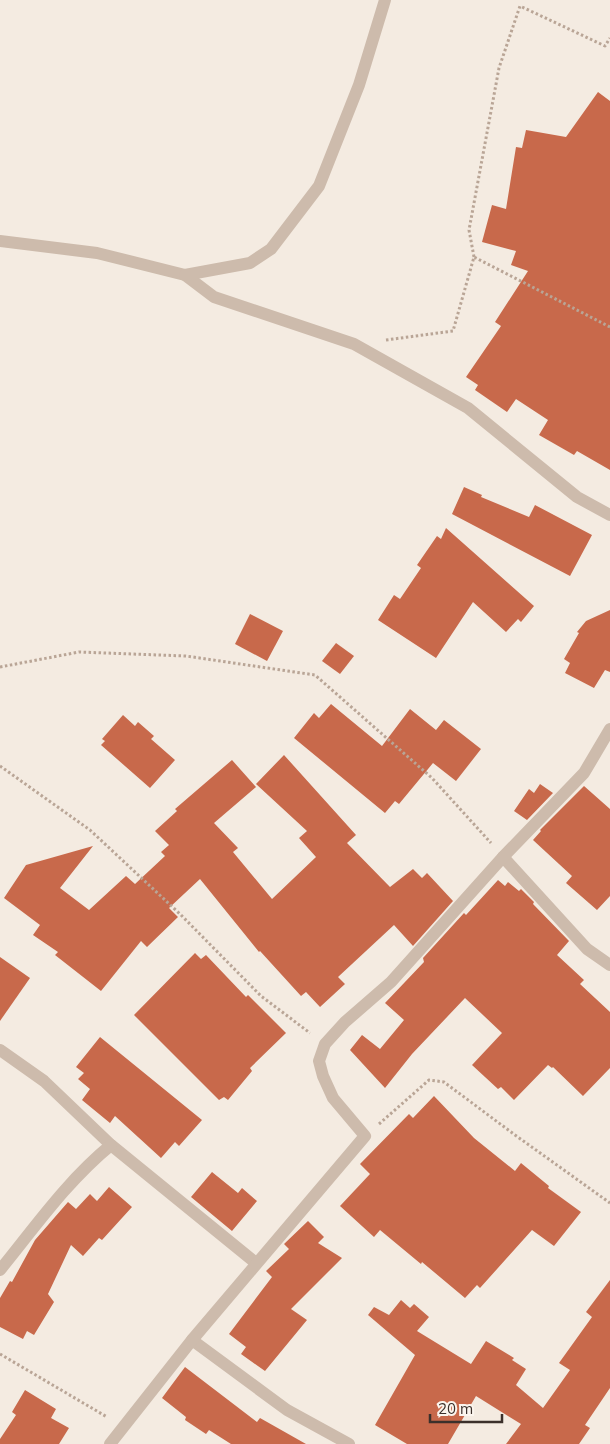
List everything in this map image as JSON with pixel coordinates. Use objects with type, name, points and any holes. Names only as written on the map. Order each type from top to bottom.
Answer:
[{"type":"street","points":[[0,241],[97,253],[185,274],[250,263],[271,250],[319,186],[359,85],[384,0]]},
{"type":"street","points":[[185,274],[214,297],[354,344],[468,408],[577,496],[610,515]]},
{"type":"street","points":[[110,1444],[192,1340],[365,1136],[333,1098],[323,1076],[319,1061],[325,1044],[345,1022],[391,982],[503,857],[584,773],[610,729]]},
{"type":"street","points":[[503,857],[587,949],[610,965]]},
{"type":"street","points":[[0,1050],[44,1081],[112,1145],[256,1264]]},
{"type":"street","points":[[0,1270],[70,1184],[112,1145]]},
{"type":"street","points":[[192,1340],[287,1410],[349,1444]]},
{"type":"path","points":[[354,344],[453,331],[474,257],[469,230],[499,68],[520,6],[605,46],[610,38]]},
{"type":"path","points":[[474,257],[610,327]]},
{"type":"path","points":[[0,667],[79,652],[186,656],[315,675],[432,778],[503,857]]},
{"type":"path","points":[[0,766],[90,830],[180,914],[261,996],[325,1044]]},
{"type":"path","points":[[365,1136],[429,1080],[444,1082],[610,1203]]},
{"type":"path","points":[[0,1354],[124,1427]]},
{"type":"building","points":[[598,92],[610,101],[610,470],[577,451],[574,455],[539,435],[548,420],[516,399],[507,412],[475,390],[478,385],[466,377],[501,326],[495,322],[528,271],[511,265],[516,251],[482,242],[492,205],[506,209],[516,147],[522,148],[526,130],[566,137]]},
{"type":"building","points":[[464,487],[482,495],[481,497],[529,517],[535,505],[592,535],[570,576],[452,514]]},
{"type":"building","points":[[446,528],[534,606],[521,622],[518,619],[506,632],[473,602],[436,658],[378,620],[394,595],[400,599],[421,568],[417,565],[437,536],[441,539]]},
{"type":"building","points":[[610,610],[610,672],[605,670],[594,688],[565,673],[570,663],[564,659],[579,633],[577,632],[586,621]]},
{"type":"building","points":[[250,614],[283,631],[267,661],[235,644]]},
{"type":"building","points":[[336,643],[354,656],[340,674],[322,661]]},
{"type":"building","points":[[331,704],[382,746],[410,709],[436,730],[444,720],[481,749],[456,781],[433,763],[399,804],[395,801],[385,813],[294,738],[314,713],[319,718]]},
{"type":"building","points":[[123,715],[135,726],[138,722],[154,736],[151,739],[175,760],[150,788],[101,745],[105,741],[102,739]]},
{"type":"building","points":[[284,755],[356,835],[347,843],[390,887],[413,869],[422,878],[427,873],[453,901],[413,946],[394,925],[338,977],[345,984],[320,1007],[306,992],[301,996],[259,952],[200,879],[169,908],[178,917],[147,947],[141,941],[101,991],[55,955],[58,952],[33,935],[40,925],[4,898],[26,865],[93,846],[60,888],[89,910],[126,876],[135,884],[165,856],[161,852],[169,845],[155,831],[177,811],[175,809],[232,760],[256,787],[214,823],[238,848],[233,852],[272,899],[316,857],[299,838],[307,831],[256,784]]},
{"type":"building","points":[[540,784],[553,793],[527,820],[514,811],[529,789],[534,793]]},
{"type":"building","points":[[584,786],[610,809],[610,896],[597,910],[566,883],[572,876],[533,840],[540,830]]},
{"type":"building","points":[[498,880],[505,886],[508,882],[519,891],[521,889],[569,941],[557,955],[584,980],[580,984],[610,1012],[610,1068],[583,1096],[553,1067],[548,1065],[514,1100],[501,1087],[498,1089],[472,1065],[502,1033],[465,998],[412,1054],[385,1088],[350,1050],[362,1035],[380,1049],[404,1020],[385,1003],[424,962],[423,958],[464,913],[466,915]]},
{"type":"building","points":[[195,953],[201,959],[206,955],[246,997],[248,995],[286,1033],[250,1068],[252,1071],[228,1100],[224,1097],[219,1100],[134,1015]]},
{"type":"building","points":[[0,957],[30,978],[0,1021]]},
{"type":"building","points":[[100,1037],[202,1120],[179,1146],[175,1142],[161,1158],[115,1116],[110,1123],[82,1100],[90,1089],[78,1079],[84,1073],[76,1067]]},
{"type":"building","points":[[434,1096],[474,1138],[515,1171],[521,1163],[549,1186],[548,1188],[581,1212],[554,1246],[532,1230],[480,1288],[477,1285],[465,1298],[380,1230],[374,1237],[340,1206],[370,1174],[360,1164],[409,1114],[413,1118]]},
{"type":"building","points":[[212,1172],[238,1193],[242,1188],[257,1201],[232,1231],[191,1197]]},
{"type":"building","points":[[109,1187],[132,1207],[102,1240],[99,1238],[83,1256],[71,1245],[48,1294],[54,1302],[34,1335],[27,1331],[23,1339],[0,1327],[0,1298],[10,1281],[12,1282],[35,1240],[68,1202],[76,1209],[90,1194],[97,1201]]},
{"type":"building","points":[[308,1221],[324,1237],[318,1243],[342,1258],[291,1309],[307,1320],[265,1371],[241,1354],[246,1347],[229,1334],[272,1277],[266,1271],[289,1249],[284,1244]]},
{"type":"building","points":[[610,1280],[610,1388],[585,1425],[590,1428],[579,1444],[506,1444],[521,1424],[476,1396],[448,1444],[407,1444],[375,1425],[415,1355],[368,1315],[374,1307],[389,1315],[401,1300],[410,1308],[414,1304],[429,1317],[417,1331],[471,1364],[486,1341],[514,1358],[512,1360],[526,1369],[516,1385],[543,1408],[570,1370],[559,1363],[592,1317],[586,1312]]},
{"type":"building","points":[[185,1367],[257,1422],[260,1418],[306,1444],[231,1444],[209,1430],[206,1434],[185,1420],[186,1417],[162,1398]]},
{"type":"building","points":[[25,1390],[56,1409],[51,1418],[69,1428],[59,1444],[0,1444],[0,1439],[16,1415],[12,1412]]}]
